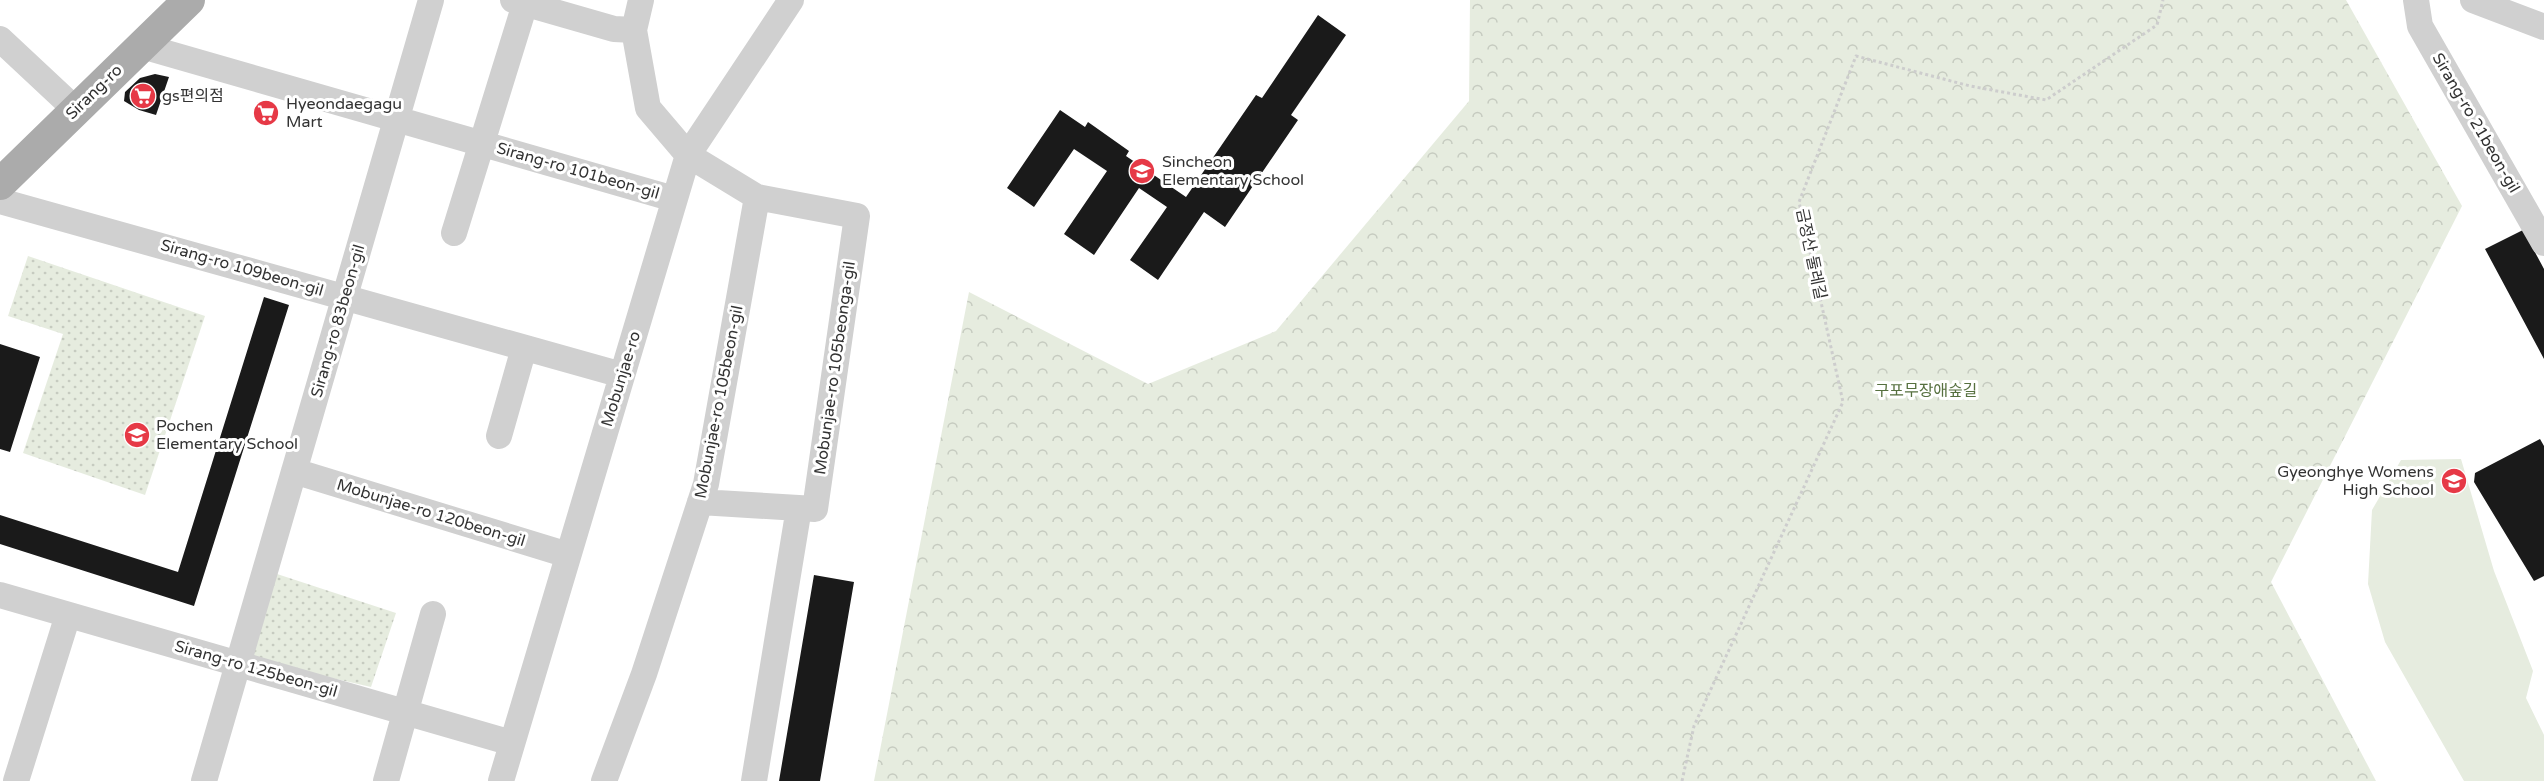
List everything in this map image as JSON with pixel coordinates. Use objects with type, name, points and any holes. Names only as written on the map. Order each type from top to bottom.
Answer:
[{"type":"main road","name":"Sirang-ro","points":[[0,184],[189,0]]},
{"type":"street","name":"Sirang-ro 83beon-gil","points":[[204,781],[431,0]]},
{"type":"street","points":[[641,0],[634,30],[648,108],[688,155],[757,197]]},
{"type":"street","name":"Mobunjae-ro","points":[[501,781],[688,155],[791,0]]},
{"type":"street","name":"Sirang-ro 21beon-gil","points":[[2416,0],[2420,26],[2544,243]]},
{"type":"street","name":"Sirang-ro 101beon-gil","points":[[482,144],[519,2]]},
{"type":"street","points":[[519,2],[614,29],[634,30]]},
{"type":"street","points":[[2482,2],[2544,27]]},
{"type":"street","points":[[0,39],[76,110]]},
{"type":"street","name":"Sirang-ro 101beon-gil","points":[[142,46],[674,199]]},
{"type":"street","points":[[454,233],[482,144]]},
{"type":"street","name":"Mobunjae-ro 105beon-gil","points":[[604,781],[644,674],[706,484],[757,197]]},
{"type":"street","name":"Mobunjae-ro 105beonga-gil","points":[[757,197],[857,216],[815,508],[799,508]]},
{"type":"street","name":"Sirang-ro 109beon-gil","points":[[0,201],[622,375]]},
{"type":"street","points":[[499,436],[525,348]]},
{"type":"street","name":"Mobunjae-ro 120beon-gil","points":[[294,471],[568,555]]},
{"type":"street","points":[[700,502],[799,508],[754,781]]},
{"type":"street","name":"Sirang-ro 125beon-gil","points":[[0,595],[512,743]]},
{"type":"street","points":[[386,781],[433,614]]},
{"type":"street","points":[[16,781],[68,615]]},
{"type":"path","name":"금정산 둘레길","points":[[1682,781],[1694,726],[1843,402],[1799,202],[1856,56],[1970,86],[2046,100],[2157,25],[2163,0]]},
{"type":"green space","name":"구포무장애숲길","points":[[1470,0],[2346,0],[2462,206],[2271,582],[2376,781],[874,781],[969,292],[1148,384],[1276,331],[1469,101]]},
{"type":"green space","points":[[28,256],[205,316],[145,495],[23,453],[63,334],[8,316]]},
{"type":"green space","points":[[2461,459],[2494,571],[2533,671],[2526,698],[2544,735],[2544,781],[2464,781],[2385,642],[2368,584],[2372,510],[2401,460]]},
{"type":"green space","points":[[274,573],[396,613],[371,687],[250,659]]},
{"type":"building","points":[[1318,15],[1346,35],[1291,115],[1298,120],[1225,227],[1204,212],[1158,280],[1130,260],[1167,207],[1139,188],[1094,255],[1064,234],[1107,171],[1074,149],[1034,207],[1007,188],[1060,110],[1085,127],[1088,122],[1129,151],[1126,156],[1186,197],[1256,95],[1262,98]]},
{"type":"building","name":"gs편의점","points":[[155,74],[169,77],[156,115],[139,110],[124,101],[125,92],[140,78]]},
{"type":"building","points":[[2523,230],[2544,269],[2544,359],[2485,249]]},
{"type":"building","points":[[264,297],[289,305],[194,606],[0,544],[0,515],[178,572]]},
{"type":"building","points":[[0,344],[40,357],[10,452],[0,449]]},
{"type":"building","points":[[2540,439],[2544,446],[2544,576],[2534,581],[2474,482],[2475,473]]},
{"type":"building","points":[[814,575],[854,582],[820,781],[779,781]]},
{"type":"place","name":"gs편의점","points":[[143,96]]},
{"type":"place","name":"Hyeondaegagu Mart","points":[[266,113]]},
{"type":"place","name":"Sincheon Elementary School","points":[[1142,171]]},
{"type":"place","name":"Pochen Elementary School","points":[[137,435]]},
{"type":"place","name":"Gyeonghye Womens High School","points":[[2454,481]]}]
